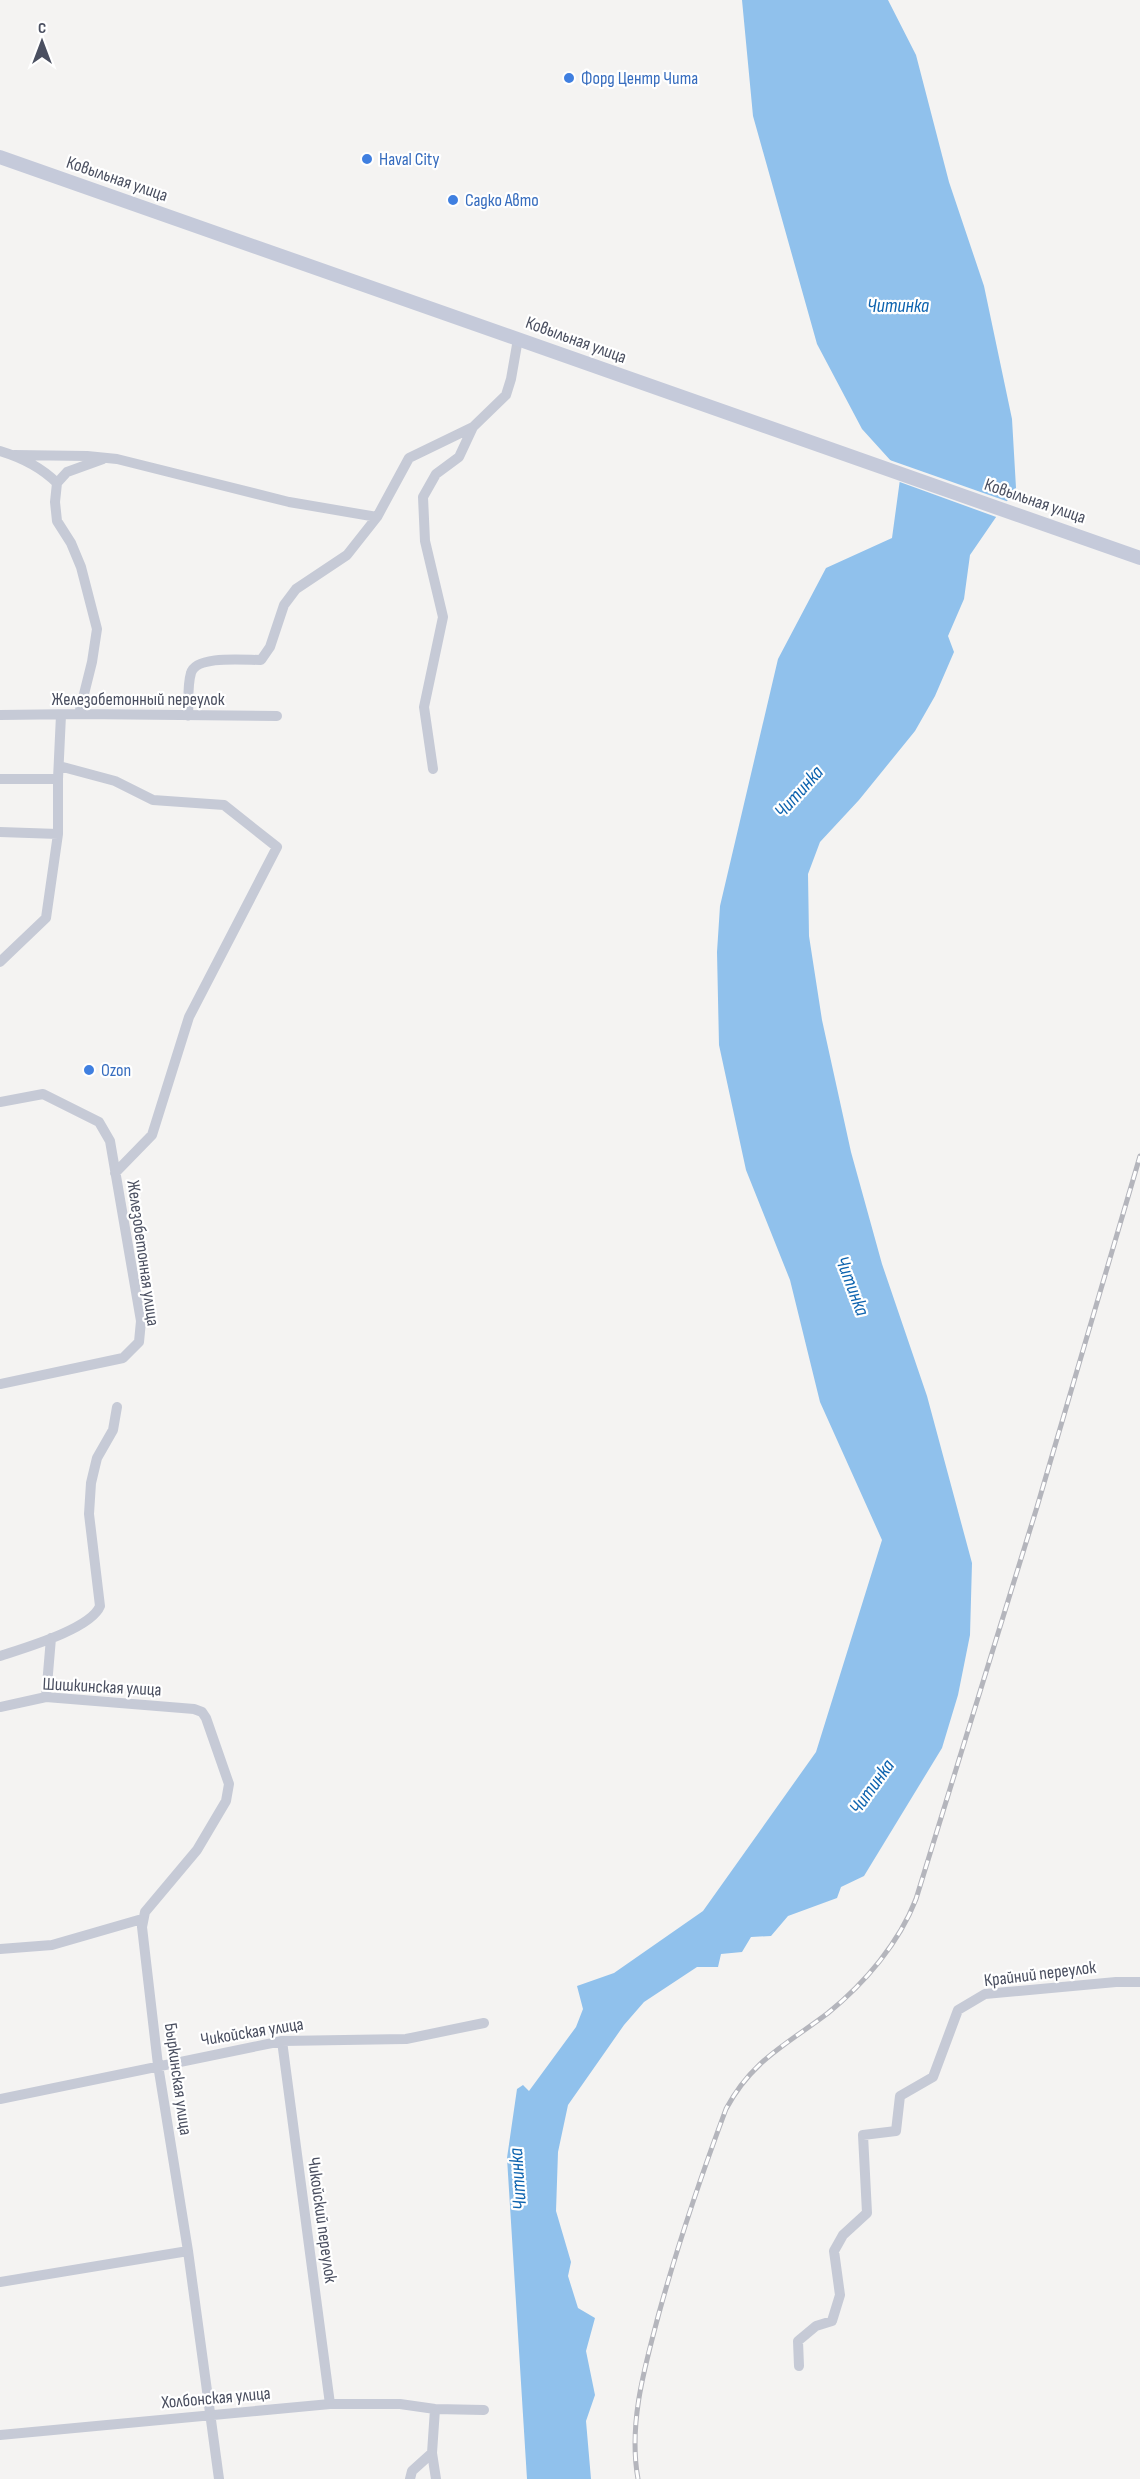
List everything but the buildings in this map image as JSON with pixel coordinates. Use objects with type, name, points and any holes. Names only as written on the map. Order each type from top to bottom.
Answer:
[{"type":"main road","name":"Ковыльная улица","points":[[0,158],[1140,558]]},
{"type":"street","points":[[433,769],[424,707],[443,617],[425,541],[423,497],[436,474],[459,457],[473,428],[506,395],[518,339]]},
{"type":"street","points":[[188,716],[191,672],[196,665],[205,661],[261,660],[270,647],[284,605],[296,589],[347,555],[377,517],[409,458],[473,428]]},
{"type":"street","points":[[0,451],[14,455],[49,475],[57,483]]},
{"type":"street","points":[[14,455],[107,458],[289,502],[377,517]]},
{"type":"street","points":[[79,714],[92,662],[97,629],[81,567],[71,543],[57,521],[54,502],[57,483],[67,472],[107,458]]},
{"type":"street","name":"Железобетонный переулок","points":[[0,716],[79,714],[277,716]]},
{"type":"street","points":[[0,962],[46,918],[58,834],[61,715]]},
{"type":"street","points":[[59,766],[115,781],[153,800],[224,805],[277,847],[189,1017],[152,1135],[115,1173]]},
{"type":"street","points":[[0,779],[58,779]]},
{"type":"street","points":[[0,832],[58,834]]},
{"type":"street","name":"Железобетонная улица","points":[[0,1102],[43,1094],[99,1122],[110,1141],[141,1321],[139,1342],[123,1358],[0,1384]]},
{"type":"street","points":[[0,1656],[51,1638],[92,1619],[98,1613],[100,1606],[89,1514],[97,1458],[113,1430],[117,1407]]},
{"type":"street","points":[[46,1697],[51,1638]]},
{"type":"street","name":"Шишкинская улица","points":[[0,1707],[46,1697],[194,1709],[202,1712],[229,1784],[226,1801],[197,1850],[145,1912],[142,1919]]},
{"type":"street","points":[[0,1949],[52,1945],[142,1919]]},
{"type":"street","name":"Быркинская улица","points":[[142,1919],[158,2065],[188,2250],[219,2479]]},
{"type":"street","name":"Крайний переулок","points":[[799,2366],[798,2341],[816,2326],[832,2321],[840,2295],[834,2251],[843,2235],[867,2214],[863,2135],[896,2131],[900,2096],[933,2077],[958,2010],[985,1994],[1116,1982],[1140,1982]]},
{"type":"street","name":"Чикойская улица","points":[[0,2100],[158,2065],[282,2041],[406,2039],[484,2023]]},
{"type":"street","name":"Чикойский переулок","points":[[282,2041],[330,2404]]},
{"type":"street","points":[[0,2282],[188,2250]]},
{"type":"street","name":"Холбонская улица","points":[[0,2435],[330,2404],[400,2404],[435,2409],[484,2410]]},
{"type":"street","points":[[435,2409],[432,2453],[436,2479]]},
{"type":"street","points":[[410,2479],[412,2471],[432,2453]]},
{"type":"water","name":"Читинка","points":[[742,0],[888,0],[916,55],[949,182],[984,286],[1012,419],[1016,488],[970,555],[964,599],[948,636],[954,652],[935,696],[915,731],[859,800],[820,842],[808,874],[809,936],[822,1020],[851,1152],[882,1264],[927,1396],[972,1563],[970,1635],[958,1695],[942,1748],[864,1876],[841,1887],[837,1898],[788,1916],[771,1936],[751,1937],[742,1952],[721,1954],[718,1967],[697,1967],[644,2002],[624,2025],[568,2105],[558,2152],[556,2211],[571,2262],[568,2276],[578,2308],[595,2318],[586,2351],[595,2395],[586,2421],[591,2479],[527,2479],[507,2158],[517,2089],[523,2085],[529,2091],[576,2027],[583,2009],[577,1986],[614,1973],[703,1911],[816,1752],[882,1540],[820,1402],[790,1280],[746,1170],[719,1045],[717,952],[720,906],[778,659],[826,568],[892,538],[901,472],[862,429],[817,344],[753,116]]},
{"type":"pier","points":[[884,458],[1009,502],[999,518],[897,481],[898,473]]},
{"type":"railway","points":[[638,2479],[635,2437],[648,2353],[682,2236],[726,2109],[736,2092],[759,2066],[828,2013],[868,1975],[900,1931],[916,1899],[1037,1507],[1140,1156]]},
{"type":"place","name":"Форд Центр Чита","points":[[569,78]]},
{"type":"place","name":"Haval Сity","points":[[367,159]]},
{"type":"place","name":"Садко Авто","points":[[453,200]]},
{"type":"place","name":"Ozon","points":[[89,1070]]}]
